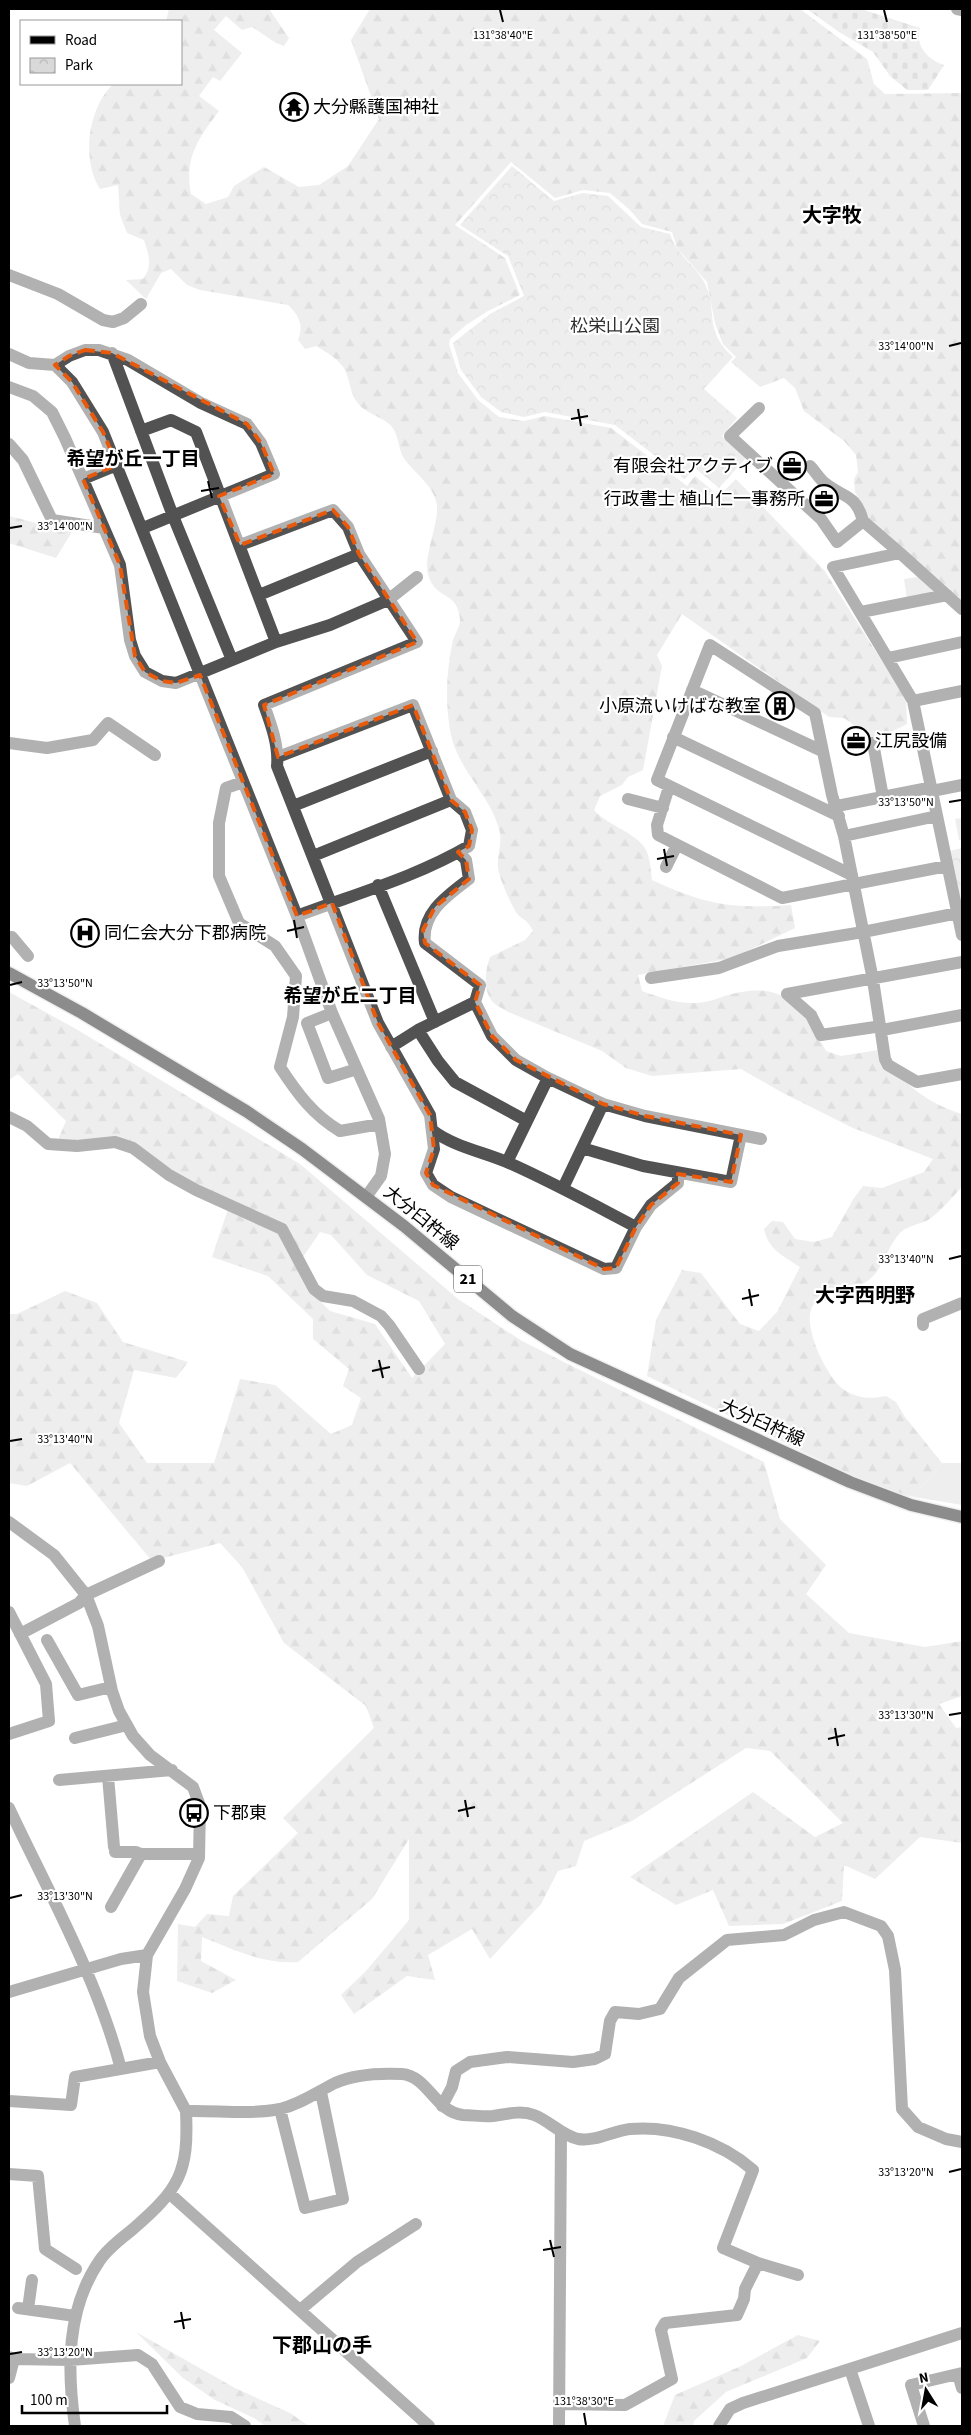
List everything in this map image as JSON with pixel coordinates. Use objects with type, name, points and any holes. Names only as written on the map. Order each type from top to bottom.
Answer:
[{"type":"main road","name":"大分臼杵線","points":[[9,974],[82,1013],[246,1111],[302,1149],[366,1197],[512,1316],[570,1354],[850,1482],[911,1505],[962,1517]]},
{"type":"street","points":[[957,9],[962,10]]},
{"type":"street","points":[[9,274],[58,294],[103,320],[112,322],[124,318],[141,304]]},
{"type":"street","points":[[9,354],[29,363],[55,365],[69,356],[85,350],[112,353],[128,360],[201,403],[247,424],[261,443],[274,474],[143,528]]},
{"type":"street","points":[[112,353],[173,516],[232,660]]},
{"type":"street","points":[[55,365],[72,382],[103,432],[297,916],[332,1013],[380,1124],[385,1154],[384,1161],[381,1176],[366,1197]]},
{"type":"street","points":[[9,387],[33,396],[52,412],[120,565],[130,640],[135,656],[144,672],[162,681],[176,684],[200,676],[232,660],[276,642],[330,625],[388,600],[417,577]]},
{"type":"street","points":[[759,408],[730,436],[820,519],[837,542],[863,521]]},
{"type":"street","points":[[141,431],[171,420],[196,432],[276,642]]},
{"type":"street","points":[[9,444],[22,460],[52,520],[104,528]]},
{"type":"street","points":[[83,479],[116,465]]},
{"type":"street","points":[[810,466],[826,484],[846,493],[855,502],[863,521],[962,609]]},
{"type":"street","points":[[240,545],[333,510],[348,527],[359,554],[417,642],[264,704],[271,723],[278,757],[277,766],[378,1023],[430,1115],[434,1149],[426,1173],[433,1185],[451,1197],[604,1269],[616,1268],[636,1227],[651,1205],[678,1183],[678,1174]]},
{"type":"street","points":[[900,553],[833,567],[913,701],[962,930]]},
{"type":"street","points":[[259,595],[359,554]]},
{"type":"street","points":[[861,612],[947,595]]},
{"type":"street","points":[[888,658],[962,642]]},
{"type":"street","points":[[853,880],[657,780],[710,645],[815,713],[832,795],[844,836],[853,880],[863,932],[873,980],[885,1059],[888,1065],[916,1082],[962,1074]]},
{"type":"street","points":[[692,690],[822,751]]},
{"type":"street","points":[[913,701],[962,691]]},
{"type":"street","points":[[278,757],[413,705],[451,800],[465,812],[472,830],[470,846],[458,852],[433,864],[297,916]]},
{"type":"street","points":[[9,742],[47,748],[74,744],[93,740],[108,723],[156,755]]},
{"type":"street","points":[[673,737],[838,811],[883,797],[928,788],[932,791],[962,785]]},
{"type":"street","points":[[873,743],[883,797]]},
{"type":"street","points":[[293,806],[432,751]]},
{"type":"street","points":[[243,782],[226,788],[219,823],[220,876],[239,923],[275,946],[296,976],[294,1017],[280,1066],[296,1092],[312,1111],[340,1131],[380,1124]]},
{"type":"street","points":[[669,787],[657,825],[658,835],[782,898],[853,880],[947,866]]},
{"type":"street","points":[[628,799],[662,808]]},
{"type":"street","points":[[313,856],[451,800]]},
{"type":"street","points":[[844,836],[937,816]]},
{"type":"street","points":[[666,867],[677,844]]},
{"type":"street","points":[[458,852],[466,860],[469,879],[435,907],[423,930],[425,943],[480,985],[476,1002],[492,1036],[516,1060],[548,1078],[603,1104],[645,1116],[760,1138]]},
{"type":"street","points":[[378,885],[435,1022]]},
{"type":"street","points":[[651,978],[719,968],[778,946],[863,932],[958,913]]},
{"type":"street","points":[[9,937],[12,937],[28,956]]},
{"type":"street","points":[[962,962],[873,980],[787,994],[810,1015],[821,1035],[875,1027],[882,1030],[962,1016]]},
{"type":"street","points":[[391,1047],[418,1030],[476,1002]]},
{"type":"street","points":[[332,1013],[307,1023],[328,1078],[357,1069]]},
{"type":"street","points":[[418,1030],[438,1061],[455,1082],[527,1121]]},
{"type":"street","points":[[507,1162],[548,1078]]},
{"type":"street","points":[[563,1188],[603,1104]]},
{"type":"street","points":[[9,1117],[27,1126],[48,1144],[77,1146],[115,1142],[133,1148],[169,1175],[196,1190],[282,1229],[314,1289],[323,1296],[354,1301],[380,1316],[389,1324],[420,1368]]},
{"type":"street","points":[[432,1130],[442,1138],[507,1162],[563,1188],[636,1227]]},
{"type":"street","points":[[582,1148],[606,1157],[678,1174],[731,1182],[741,1135]]},
{"type":"street","points":[[922,1325],[923,1319],[962,1303]]},
{"type":"street","points":[[9,1522],[54,1555],[86,1595],[98,1626],[111,1686],[119,1711],[127,1725],[150,1755],[193,1787],[200,1806],[199,1854],[185,1889],[147,1954],[142,1992],[146,2019],[160,2062],[186,2111],[187,2149],[182,2173],[170,2194],[101,2259],[84,2290],[75,2316],[70,2360],[75,2426]]},
{"type":"street","points":[[20,1634],[78,1603],[86,1595],[160,1561]]},
{"type":"street","points":[[9,1612],[46,1684],[49,1721],[9,1734]]},
{"type":"street","points":[[47,1640],[78,1695],[111,1686]]},
{"type":"street","points":[[75,1738],[127,1725]]},
{"type":"street","points":[[59,1780],[172,1770]]},
{"type":"street","points":[[108,1776],[114,1850],[141,1854],[199,1854]]},
{"type":"street","points":[[9,1808],[85,1969],[110,2032],[121,2069]]},
{"type":"street","points":[[112,1907],[141,1854]]},
{"type":"street","points":[[442,2106],[452,2087],[456,2070],[465,2064],[507,2057],[558,2062],[598,2059],[605,2054],[610,2021],[616,2012],[638,2014],[660,2009],[679,1978],[727,1940],[784,1935],[814,1920],[844,1912],[881,1926],[888,1936],[896,1984],[902,2109],[918,2127],[946,2139],[962,2142]]},
{"type":"street","points":[[9,1992],[121,1959],[147,1954]]},
{"type":"street","points":[[9,2101],[71,2105],[75,2077],[160,2062]]},
{"type":"street","points":[[186,2111],[264,2111],[280,2109],[295,2105],[334,2084],[357,2076],[404,2074],[416,2077],[442,2106],[461,2115],[492,2116],[522,2112],[534,2115],[560,2132],[579,2139],[595,2138],[629,2129],[648,2129],[708,2141],[744,2162],[753,2170],[723,2248],[758,2263],[798,2275]]},
{"type":"street","points":[[280,2109],[305,2208],[343,2199],[321,2092]]},
{"type":"street","points":[[559,2426],[560,2132]]},
{"type":"street","points":[[9,2174],[38,2176],[45,2248],[76,2269]]},
{"type":"street","points":[[170,2194],[429,2426]]},
{"type":"street","points":[[300,2310],[357,2262],[416,2224]]},
{"type":"street","points":[[559,2404],[625,2405],[672,2378],[661,2330],[665,2323],[737,2315],[744,2299],[745,2289],[758,2263]]},
{"type":"street","points":[[32,2280],[23,2309],[75,2316]]},
{"type":"street","points":[[719,2426],[730,2409],[743,2403],[962,2333]]},
{"type":"street","points":[[9,2378],[11,2358],[70,2360],[122,2355],[140,2356],[152,2364],[180,2407],[197,2414],[231,2417],[245,2426]]},
{"type":"street","points":[[850,2369],[866,2426]]},
{"type":"street","points":[[924,2426],[911,2385],[960,2374],[962,2388]]},
{"type":"highlighted area","points":[[85,350],[112,353],[247,424],[261,443],[274,474],[219,496],[240,545],[333,510],[348,527],[359,554],[417,642],[264,705],[278,757],[413,705],[451,800],[465,812],[472,830],[469,846],[458,852],[466,860],[469,879],[435,907],[423,930],[425,943],[480,985],[475,1002],[492,1036],[516,1060],[603,1104],[645,1116],[741,1135],[731,1182],[678,1174],[678,1183],[651,1205],[636,1227],[616,1268],[604,1269],[433,1185],[426,1173],[434,1149],[430,1115],[378,1023],[332,903],[297,916],[200,675],[176,683],[162,681],[145,672],[135,656],[120,565],[83,479],[117,465],[103,432],[72,382],[55,365],[69,356]]},
{"type":"green space","points":[[169,9],[269,9],[289,38],[284,46],[276,43],[252,27],[242,30],[226,16],[214,30],[242,53],[220,81],[213,77],[199,96],[219,111],[199,140],[191,159],[189,170],[191,194],[206,204],[228,197],[234,186],[264,167],[299,187],[319,185],[348,166],[379,119],[351,40],[370,9],[800,9],[867,59],[874,84],[885,94],[962,93],[962,601],[870,521],[855,492],[854,479],[858,472],[856,455],[844,441],[804,411],[795,388],[784,378],[760,387],[731,362],[736,357],[723,344],[715,323],[707,282],[677,248],[672,232],[642,224],[630,210],[610,193],[583,190],[555,198],[511,162],[455,225],[505,258],[520,295],[488,311],[466,325],[450,339],[449,344],[458,373],[478,400],[499,417],[524,421],[545,416],[611,428],[687,486],[695,476],[719,496],[736,479],[824,570],[906,699],[907,724],[875,740],[844,718],[829,717],[682,614],[657,655],[662,666],[643,770],[628,777],[622,785],[600,796],[594,810],[607,821],[638,840],[643,846],[649,858],[652,880],[688,895],[720,903],[752,906],[791,905],[795,928],[733,958],[638,975],[642,991],[668,1000],[688,1003],[700,1003],[754,990],[781,996],[802,1012],[826,1051],[841,1056],[878,1050],[896,1072],[914,1089],[935,1103],[962,1114],[962,1187],[940,1210],[926,1221],[908,1227],[899,1234],[870,1279],[856,1286],[823,1296],[812,1307],[810,1316],[814,1340],[819,1353],[839,1385],[856,1396],[871,1398],[886,1396],[896,1402],[905,1417],[942,1463],[914,1497],[892,1492],[859,1479],[647,1376],[656,1320],[682,1270],[701,1273],[740,1324],[759,1331],[777,1312],[800,1267],[777,1251],[769,1242],[764,1229],[772,1221],[783,1222],[795,1239],[814,1242],[832,1237],[863,1186],[882,1188],[924,1172],[933,1159],[853,1128],[783,1093],[741,1069],[652,1076],[626,1068],[602,1051],[506,1011],[492,1001],[486,986],[490,957],[525,940],[533,931],[528,923],[516,912],[505,890],[498,867],[500,839],[495,817],[467,772],[451,735],[447,701],[447,678],[453,642],[460,620],[456,605],[438,591],[430,580],[428,572],[428,553],[437,514],[436,499],[433,493],[402,456],[397,436],[392,427],[384,420],[363,409],[357,402],[345,370],[340,363],[316,346],[305,349],[298,340],[301,330],[299,321],[288,305],[200,290],[187,285],[171,269],[161,273],[146,299],[126,280],[143,279],[149,265],[147,251],[144,240],[127,233],[120,215],[118,185],[100,189],[94,177],[90,163],[90,135],[98,107],[104,94],[112,85],[182,85],[182,20],[166,20]]},
{"type":"green space","points":[[807,9],[861,9],[920,28],[919,41],[924,51],[932,59],[944,65],[928,90],[907,90],[890,76],[873,52],[839,32]]},
{"type":"green space","name":"松栄山公園","points":[[512,166],[554,201],[583,193],[608,196],[641,227],[670,234],[682,255],[701,277],[709,294],[714,329],[723,347],[733,357],[704,389],[737,418],[722,436],[746,458],[719,488],[695,468],[685,479],[615,425],[545,412],[524,417],[501,412],[481,397],[461,370],[453,343],[490,314],[524,296],[508,256],[460,225]]},
{"type":"green space","points":[[9,516],[72,532],[56,558],[9,543]]},
{"type":"green space","points":[[918,577],[931,589],[933,595],[907,599],[904,579]]},
{"type":"green space","points":[[962,818],[962,839],[959,840],[955,819]]},
{"type":"green space","points":[[962,848],[962,916],[949,851]]},
{"type":"green space","points":[[9,992],[76,1029],[300,1164],[458,1299],[522,1341],[764,1462],[780,1519],[826,1565],[806,1594],[849,1633],[925,1647],[962,1641],[962,1696],[939,1704],[956,1728],[962,1727],[962,1843],[920,1837],[875,1879],[844,1865],[842,1901],[783,1924],[729,1926],[713,1890],[676,1905],[630,1877],[753,1792],[815,1837],[843,1823],[770,1751],[746,1748],[632,1821],[584,1841],[576,1866],[558,1871],[541,1904],[490,1959],[472,1929],[428,1955],[435,1980],[407,1976],[354,2014],[341,1995],[366,1971],[409,1920],[409,1839],[372,1899],[298,1962],[261,1959],[202,1937],[201,1961],[236,1980],[212,1993],[177,1981],[178,1924],[195,1927],[207,1914],[229,1916],[233,1896],[298,1833],[283,1818],[374,1728],[366,1706],[284,1643],[242,1567],[220,1543],[152,1561],[70,1463],[27,1486],[9,1483],[9,1314],[17,1314],[65,1291],[97,1303],[123,1342],[188,1362],[176,1378],[134,1370],[119,1423],[147,1463],[214,1463],[240,1379],[275,1385],[331,1434],[352,1425],[361,1398],[343,1386],[349,1369],[313,1339],[313,1319],[268,1276],[212,1257],[228,1209],[281,1233],[312,1293],[330,1311],[375,1324],[412,1378],[445,1344],[419,1301],[367,1275],[331,1235],[320,1232],[303,1257],[283,1226],[198,1188],[113,1139],[57,1142],[66,1121],[18,1074],[9,1080]]},
{"type":"green space","points":[[942,1463],[962,1463],[962,1505],[914,1497]]},
{"type":"green space","points":[[136,2332],[235,2388],[290,2413],[309,2426],[265,2426],[254,2418],[215,2400],[183,2378]]},
{"type":"green space","points":[[798,2335],[820,2341],[807,2358],[726,2392],[694,2421],[693,2426],[663,2426],[675,2395],[741,2366]]},
{"type":"place","name":"大分縣護国神社","points":[[294,107]]},
{"type":"place","name":"有限会社アクティブ","points":[[792,466]]},
{"type":"place","name":"行政書士 植山仁一事務所","points":[[824,499]]},
{"type":"place","name":"小原流いけばな教室","points":[[780,706]]},
{"type":"place","name":"江尻設備","points":[[856,741]]},
{"type":"place","name":"同仁会大分下郡病院","points":[[85,933]]},
{"type":"place","name":"下郡東","points":[[194,1813]]},
{"type":"district","name":"大字牧","points":[[832,216]]},
{"type":"district","name":"希望が丘一丁目","points":[[133,459]]},
{"type":"district","name":"希望が丘二丁目","points":[[350,996]]},
{"type":"district","name":"大字西明野","points":[[865,1296]]},
{"type":"district","name":"下郡山の手","points":[[322,2346]]}]
